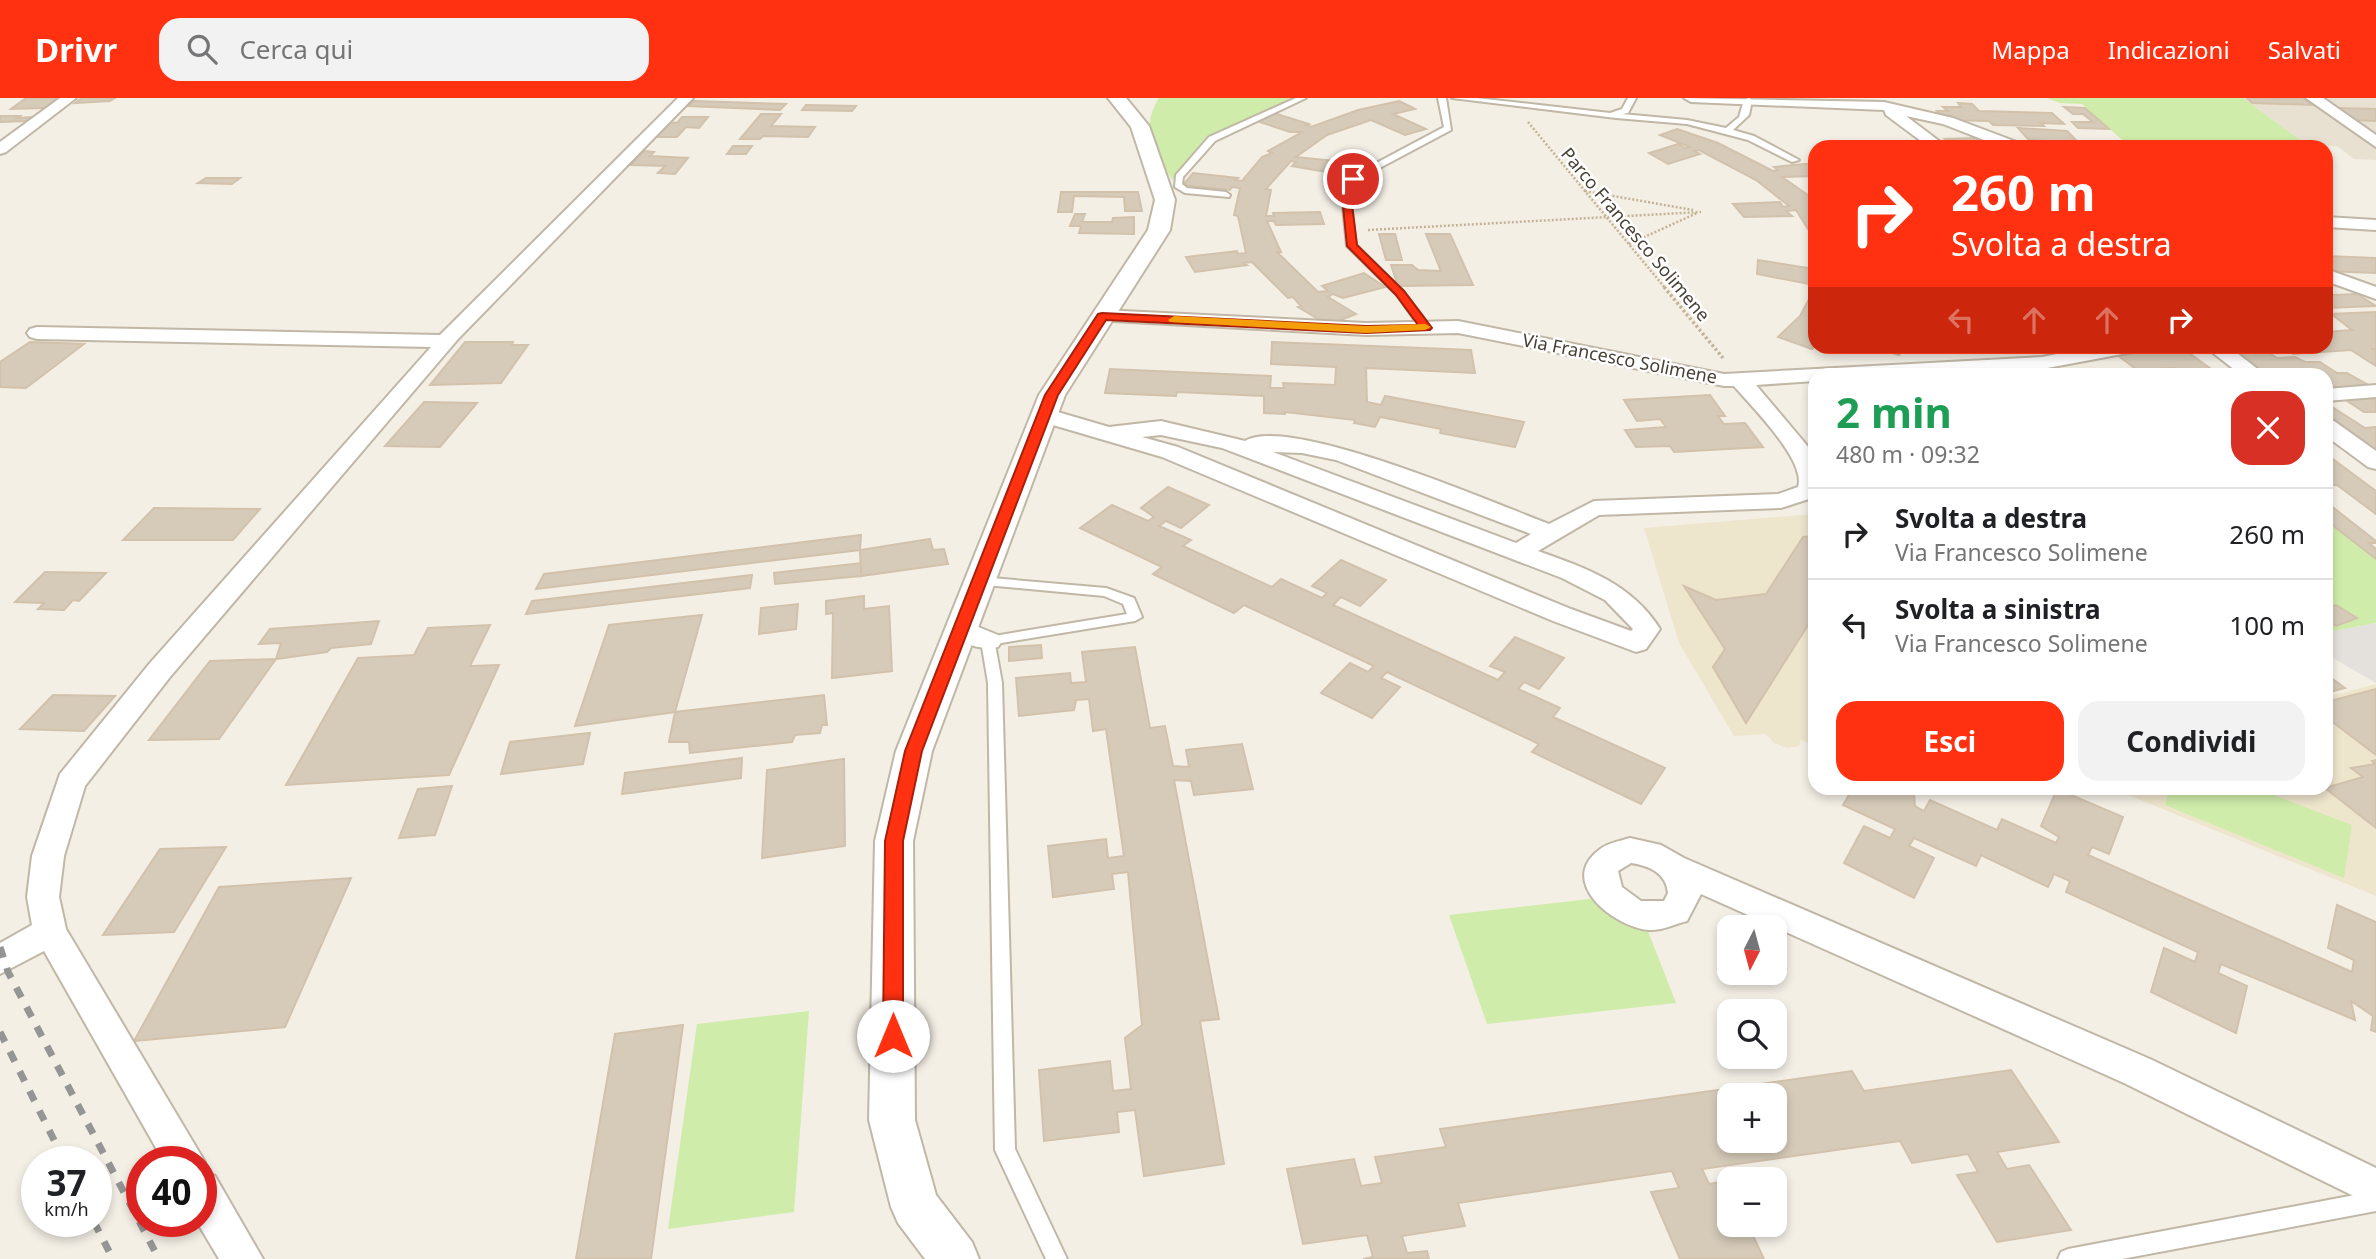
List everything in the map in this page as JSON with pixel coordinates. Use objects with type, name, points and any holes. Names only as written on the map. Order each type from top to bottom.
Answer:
[{"type":"street","points":[[0,149],[69,98]]},
{"type":"street","points":[[176,1146],[50,931],[43,897],[48,856],[71,782],[160,670],[406,390],[445,341],[686,98]]},
{"type":"street","points":[[955,1259],[915,1207],[892,1120],[894,841],[914,751],[975,635],[980,581],[1052,395],[1160,230],[1165,200],[1142,117],[1117,98]]},
{"type":"street","points":[[1691,98],[1875,100],[1948,121],[1998,140]]},
{"type":"street","points":[[2313,98],[2376,142]]},
{"type":"street","points":[[1875,100],[1929,140]]},
{"type":"street","points":[[2333,222],[2376,225]]},
{"type":"street","points":[[2333,278],[2376,293]]},
{"type":"street","name":"Via Francesco Solimene","points":[[1102,316],[1366,329],[1485,330],[1724,380],[1808,375]]},
{"type":"street","points":[[37,333],[445,341]]},
{"type":"street","points":[[1941,368],[2042,363],[2090,354]]},
{"type":"street","points":[[2225,354],[2245,368]]},
{"type":"street","points":[[1740,379],[1806,459],[1808,466]]},
{"type":"street","points":[[2333,394],[2376,391]]},
{"type":"street","points":[[1044,415],[1170,452],[1562,615],[1636,643],[1647,629],[1634,609],[1611,592],[1571,572],[1229,443],[1161,428],[1112,433]]},
{"type":"street","points":[[2333,431],[2376,462]]},
{"type":"street","points":[[1229,443],[1302,446],[1342,454],[1551,533]]},
{"type":"street","points":[[1518,552],[1594,508],[1781,501],[1808,491]]},
{"type":"street","points":[[1673,867],[2137,1071],[2376,1188]]},
{"type":"street","points":[[0,960],[50,931]]},
{"type":"street","points":[[217,1217],[242,1259]]},
{"type":"lane","points":[[1226,195],[1185,190],[1178,185],[1180,177],[1212,139],[1302,98]]},
{"type":"lane","points":[[1426,328],[1400,293],[1352,246],[1346,196],[1353,179],[1448,128],[1442,98]]},
{"type":"lane","points":[[1456,98],[1687,122],[1751,138],[1796,160]]},
{"type":"lane","points":[[1610,115],[1625,111],[1632,98]]},
{"type":"lane","points":[[1727,131],[1745,116],[1748,111],[1747,99]]},
{"type":"lane","points":[[980,581],[1106,592],[1129,601],[1135,617],[975,635],[995,683],[1005,1150],[1057,1259]]},
{"type":"lane","points":[[2068,1259],[2376,1201]]},
{"type":"path","name":"Parco Francesco Solimene","points":[[1514,105],[1740,379]]},
{"type":"path","points":[[1585,191],[1701,212]]},
{"type":"path","points":[[1350,231],[1701,212]]},
{"type":"path","points":[[1629,244],[1701,212]]},
{"type":"shaded area","points":[[2243,98],[2376,98],[2376,160],[2354,159],[2333,146],[2333,140],[2300,140]]},
{"type":"shaded area","points":[[1808,515],[1808,743],[1801,740],[1799,746],[1787,748],[1774,743],[1766,734],[1734,736],[1679,643],[1644,528]]},
{"type":"shaded area","points":[[2376,623],[2376,683],[2333,658],[2333,630]]},
{"type":"shaded area","points":[[2376,684],[2376,896],[2128,795],[2333,795],[2333,695]]},
{"type":"green space","points":[[1159,98],[1292,98],[1206,137],[1172,180],[1156,149],[1150,130],[1153,109]]},
{"type":"green space","points":[[2047,98],[2243,98],[2300,140],[2122,140],[2082,104],[2060,103]]},
{"type":"green space","points":[[2333,525],[2376,559],[2376,623],[2335,631]]},
{"type":"green space","points":[[2168,795],[2273,795],[2352,825],[2344,878],[2165,805]]},
{"type":"green space","points":[[1598,898],[1646,926],[1676,1003],[1487,1024],[1449,915]]},
{"type":"green space","points":[[809,1011],[794,1212],[668,1229],[697,1024]]},
{"type":"building","points":[[26,98],[58,98],[45,108],[11,109]]},
{"type":"building","points":[[82,98],[115,98],[110,101],[75,103]]},
{"type":"building","points":[[2247,98],[2302,98],[2313,105],[2252,103]]},
{"type":"building","points":[[694,101],[786,104],[780,110],[688,106]]},
{"type":"building","points":[[1399,101],[1415,109],[1393,114],[1426,129],[1405,135],[1371,120],[1327,135],[1296,157],[1346,162],[1337,174],[1292,166],[1296,162],[1291,161],[1266,189],[1271,190],[1266,216],[1274,216],[1273,213],[1320,212],[1324,224],[1276,225],[1274,221],[1267,221],[1281,252],[1277,252],[1318,292],[1328,291],[1322,286],[1364,273],[1385,287],[1343,298],[1333,294],[1328,297],[1356,314],[1328,325],[1298,307],[1301,306],[1293,297],[1288,298],[1252,262],[1195,272],[1186,257],[1237,251],[1238,254],[1246,253],[1238,216],[1234,215],[1240,188],[1232,187],[1230,190],[1183,185],[1193,173],[1238,178],[1235,180],[1242,181],[1262,157],[1272,153],[1268,151],[1302,132],[1290,132],[1257,121],[1274,113],[1311,127],[1358,110]]},
{"type":"building","points":[[1958,103],[1972,104],[1979,111],[2052,113],[2064,124],[1993,125],[1989,121],[1947,120],[1937,111],[1948,111],[1943,107],[1961,107]]},
{"type":"building","points":[[806,105],[856,106],[852,111],[802,110]]},
{"type":"building","points":[[2064,107],[2085,108],[2109,129],[2078,128],[2072,122],[2093,122],[2083,114],[2073,114]]},
{"type":"building","points":[[2336,108],[2376,109],[2376,121],[2354,120]]},
{"type":"building","points":[[761,114],[781,114],[771,126],[815,127],[808,137],[763,136],[760,139],[740,139]]},
{"type":"building","points":[[0,116],[34,117],[28,121],[0,122]]},
{"type":"building","points":[[682,117],[708,117],[699,128],[686,127],[677,137],[656,137],[670,122],[677,123]]},
{"type":"building","points":[[2018,128],[2067,131],[2076,140],[2037,140],[2028,139]]},
{"type":"building","points":[[1677,129],[1718,143],[1773,171],[1778,170],[1774,167],[1808,164],[1808,176],[1782,177],[1808,195],[1808,229],[1796,210],[1786,211],[1792,216],[1744,217],[1733,204],[1780,202],[1783,207],[1789,206],[1756,180],[1699,150],[1694,151],[1700,154],[1668,164],[1649,153],[1678,144],[1685,148],[1690,147],[1660,135]]},
{"type":"building","points":[[1976,138],[1980,140],[1946,140]]},
{"type":"building","points":[[733,146],[752,146],[746,154],[727,154]]},
{"type":"building","points":[[644,151],[654,152],[650,156],[688,158],[675,174],[658,173],[665,166],[631,165]]},
{"type":"building","points":[[206,178],[240,178],[232,184],[198,183]]},
{"type":"building","points":[[1061,192],[1138,192],[1142,211],[1125,211],[1124,197],[1074,196],[1072,212],[1058,212]]},
{"type":"building","points":[[1075,214],[1085,214],[1082,222],[1112,222],[1113,218],[1134,217],[1134,234],[1079,233],[1081,226],[1070,226]]},
{"type":"building","points":[[1379,234],[1395,234],[1402,260],[1386,260]]},
{"type":"building","points":[[1426,234],[1450,234],[1473,285],[1398,286],[1391,265],[1412,265],[1418,270],[1441,271]]},
{"type":"building","points":[[2333,256],[2376,258],[2376,273],[2333,271]]},
{"type":"building","points":[[1758,260],[1808,268],[1808,284],[1757,274]]},
{"type":"building","points":[[2357,294],[2376,306],[2333,308],[2333,295]]},
{"type":"building","points":[[1808,301],[1808,348],[1778,337],[1800,316]]},
{"type":"building","points":[[2376,312],[2376,349],[2373,349],[2376,351],[2376,366],[2351,350],[2333,351],[2333,331],[2352,330],[2333,314]]},
{"type":"building","points":[[30,342],[84,344],[26,388],[0,387],[0,362]]},
{"type":"building","points":[[465,342],[513,342],[512,345],[528,345],[501,383],[430,385]]},
{"type":"building","points":[[1272,342],[1471,350],[1475,373],[1366,368],[1367,402],[1381,405],[1385,396],[1524,422],[1515,447],[1440,433],[1441,429],[1380,417],[1375,427],[1354,423],[1355,420],[1285,412],[1264,413],[1264,396],[1177,392],[1176,396],[1105,393],[1110,369],[1271,376],[1270,388],[1284,388],[1283,383],[1335,385],[1336,367],[1271,364]]},
{"type":"building","points":[[2116,354],[2190,354],[2210,368],[2174,368],[2134,368]]},
{"type":"building","points":[[2233,354],[2295,357],[2305,362],[2320,362],[2329,368],[2250,368]]},
{"type":"building","points":[[2333,370],[2347,373],[2372,387],[2333,390]]},
{"type":"building","points":[[1710,395],[1725,416],[1718,416],[1724,424],[1745,423],[1763,447],[1674,452],[1670,446],[1636,447],[1625,430],[1666,427],[1660,419],[1637,421],[1624,400]]},
{"type":"building","points":[[2376,398],[2376,412],[2364,412],[2344,399]]},
{"type":"building","points":[[424,402],[477,403],[440,447],[385,446]]},
{"type":"building","points":[[2333,407],[2365,428],[2376,427],[2376,459],[2333,426]]},
{"type":"building","points":[[2333,459],[2376,491],[2376,514],[2337,485],[2333,485]]},
{"type":"building","points":[[1168,487],[1209,505],[1181,528],[1166,521],[1159,526],[1191,540],[1183,546],[1272,587],[1281,579],[1322,598],[1327,593],[1312,586],[1341,560],[1386,580],[1360,606],[1341,597],[1333,605],[1498,680],[1505,672],[1490,666],[1515,637],[1564,658],[1539,689],[1524,682],[1518,689],[1560,708],[1553,717],[1665,768],[1641,804],[1532,752],[1539,744],[1387,672],[1381,678],[1400,687],[1372,718],[1321,693],[1350,663],[1368,672],[1374,666],[1244,605],[1234,613],[1153,574],[1162,567],[1080,528],[1112,505],[1148,521],[1154,517],[1141,508]]},
{"type":"building","points":[[2333,507],[2376,541],[2369,543],[2376,549],[2376,559],[2333,525]]},
{"type":"building","points":[[154,508],[260,509],[233,540],[123,540]]},
{"type":"building","points":[[861,535],[860,550],[536,589],[544,574]]},
{"type":"building","points":[[1803,537],[1808,537],[1808,625],[1746,723],[1713,667],[1725,649],[1684,586],[1716,600],[1766,594]]},
{"type":"building","points":[[930,539],[933,550],[944,549],[948,564],[861,576],[860,550]]},
{"type":"building","points":[[861,563],[861,576],[775,584],[774,573]]},
{"type":"building","points":[[45,572],[106,573],[79,601],[73,600],[64,610],[38,609],[44,603],[15,602]]},
{"type":"building","points":[[752,575],[750,588],[526,614],[532,601]]},
{"type":"building","points":[[864,596],[864,609],[889,606],[892,671],[832,678],[833,613],[826,614],[826,601]]},
{"type":"building","points":[[798,604],[796,629],[759,634],[761,608]]},
{"type":"building","points":[[2336,605],[2357,618],[2336,626],[2333,624],[2333,606]]},
{"type":"building","points":[[702,615],[675,712],[575,726],[609,625]]},
{"type":"building","points":[[379,621],[371,644],[331,648],[327,652],[276,659],[281,643],[259,644],[270,629]]},
{"type":"building","points":[[490,625],[470,666],[499,665],[449,775],[286,785],[358,658],[414,655],[428,628]]},
{"type":"building","points":[[1041,645],[1042,658],[1009,661],[1009,647]]},
{"type":"building","points":[[1135,647],[1150,728],[1165,726],[1173,766],[1189,767],[1186,750],[1242,744],[1253,789],[1194,795],[1191,781],[1174,780],[1219,1019],[1200,1021],[1224,1164],[1144,1176],[1135,1110],[1117,1112],[1119,1132],[1044,1141],[1039,1070],[1110,1061],[1113,1091],[1131,1089],[1125,1038],[1142,1025],[1128,872],[1112,874],[1114,889],[1053,897],[1048,846],[1106,839],[1108,858],[1124,856],[1106,729],[1093,731],[1089,699],[1076,700],[1074,710],[1019,716],[1016,678],[1070,673],[1071,683],[1086,682],[1082,652]]},
{"type":"building","points":[[276,659],[219,739],[149,740],[210,661]]},
{"type":"building","points":[[2333,679],[2345,688],[2333,691]]},
{"type":"building","points":[[2376,689],[2376,755],[2333,722],[2333,700]]},
{"type":"building","points":[[53,695],[115,696],[84,731],[20,729]]},
{"type":"building","points":[[824,695],[827,725],[822,725],[820,733],[795,735],[792,742],[690,753],[689,742],[669,742],[675,712]]},
{"type":"building","points":[[590,733],[583,764],[501,774],[510,742]]},
{"type":"building","points":[[742,758],[741,778],[622,794],[625,773]]},
{"type":"building","points":[[844,759],[845,846],[762,858],[767,770]]},
{"type":"building","points":[[2376,760],[2376,828],[2333,794],[2333,786],[2363,777],[2351,768],[2375,764],[2372,761]]},
{"type":"building","points":[[452,786],[435,835],[399,838],[418,789]]},
{"type":"building","points":[[1849,795],[1914,795],[1915,806],[1924,811],[1930,800],[1997,830],[2002,819],[2056,843],[2059,837],[2041,826],[2054,795],[2071,795],[2123,817],[2109,854],[2092,847],[2088,855],[2352,972],[2354,960],[2328,948],[2337,905],[2376,922],[2376,1032],[2371,1030],[2373,1016],[2351,1001],[2355,1020],[2221,964],[2218,973],[2247,986],[2236,1033],[2151,992],[2164,948],[2195,962],[2198,952],[2066,892],[2070,881],[2054,874],[2048,887],[1981,855],[1976,866],[1914,838],[1909,846],[1934,858],[1914,898],[1844,863],[1864,826],[1890,838],[1895,829],[1843,805]]},
{"type":"building","points":[[226,847],[174,932],[103,935],[160,849]]},
{"type":"building","points":[[351,878],[285,1027],[134,1041],[219,887]]},
{"type":"building","points":[[683,1025],[651,1259],[576,1259],[615,1034]]},
{"type":"building","points":[[2011,1070],[2059,1142],[1997,1152],[2007,1169],[2029,1165],[2071,1230],[1997,1242],[1957,1175],[1978,1172],[1968,1154],[1912,1163],[1900,1141],[1702,1169],[1709,1184],[1717,1183],[1717,1237],[1754,1237],[1764,1259],[1680,1259],[1651,1192],[1679,1188],[1672,1171],[1458,1203],[1465,1226],[1402,1236],[1407,1253],[1427,1251],[1429,1259],[1363,1259],[1373,1257],[1367,1235],[1303,1244],[1287,1169],[1354,1159],[1361,1186],[1382,1183],[1375,1157],[1446,1147],[1440,1129],[1717,1090],[1717,1153],[1787,1153],[1787,1083],[1767,1083],[1852,1071],[1864,1091]]},
{"type":"railway","points":[[0,947],[8,972],[159,1259]]},
{"type":"railway","points":[[0,1032],[57,1146]]},
{"type":"railway","points":[[102,1237],[113,1259]]},
{"type":"slow traffic","points":[[1174,320],[1366,329],[1425,327]]},
{"type":"route","points":[[893,1036],[894,841],[914,751],[1052,395],[1102,316],[1366,329],[1426,328],[1400,293],[1352,246],[1346,196],[1353,179]]}]
